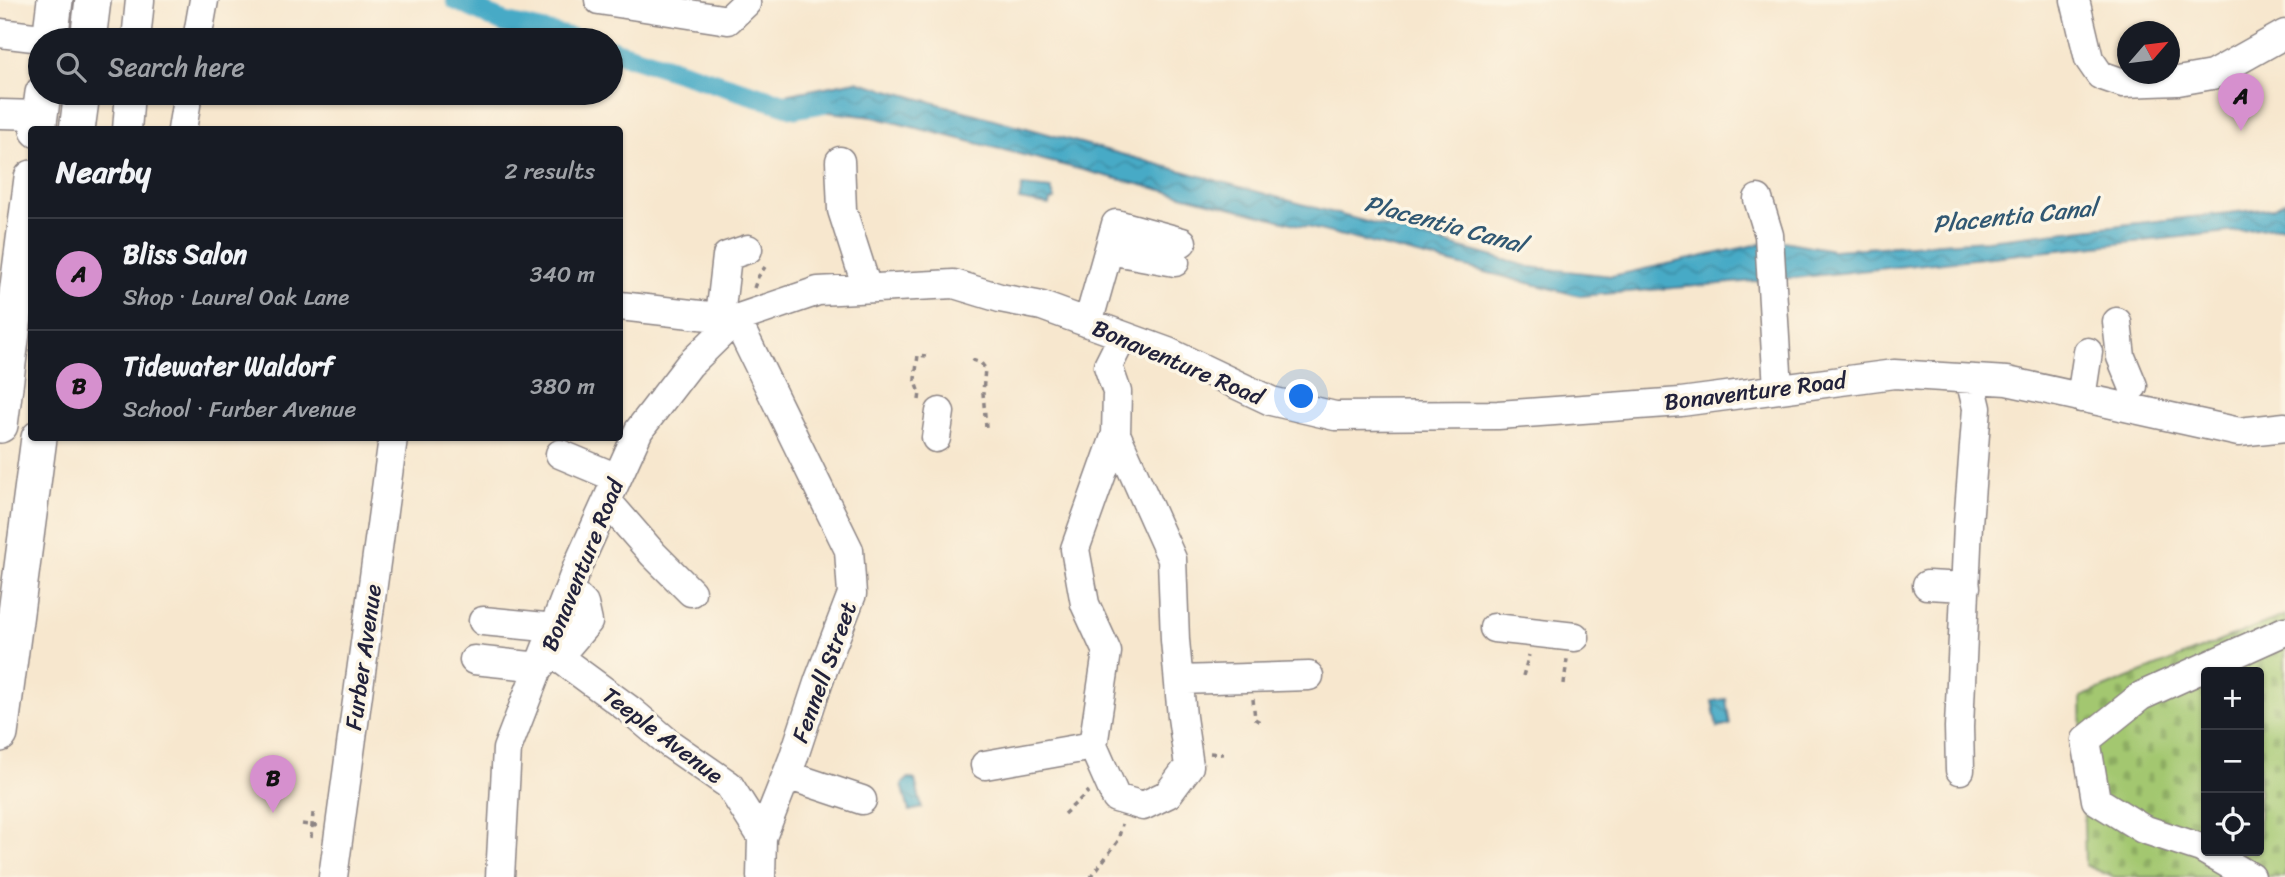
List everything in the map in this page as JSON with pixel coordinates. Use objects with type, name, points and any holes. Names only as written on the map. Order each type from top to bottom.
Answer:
[{"type":"main road","points":[[52,28],[55,0]]},
{"type":"main road","points":[[90,28],[93,0]]},
{"type":"main road","points":[[78,126],[80,105]]},
{"type":"main road","points":[[0,425],[7,311],[28,197]]},
{"type":"main road","points":[[0,734],[39,441]]},
{"type":"street","points":[[137,28],[140,0]]},
{"type":"street","points":[[199,28],[204,0]]},
{"type":"street","points":[[599,0],[728,20],[746,3],[745,0]]},
{"type":"street","points":[[2075,0],[2089,59],[2100,75],[2123,83],[2178,81],[2212,75],[2285,34]]},
{"type":"street","points":[[0,33],[28,37]]},
{"type":"street","points":[[127,126],[130,105]]},
{"type":"street","points":[[182,126],[186,105]]},
{"type":"street","points":[[0,114],[40,112]]},
{"type":"street","points":[[840,161],[842,210],[867,288]]},
{"type":"street","points":[[1758,199],[1769,235],[1778,389]]},
{"type":"street","points":[[1087,323],[1116,224],[1179,252]]},
{"type":"street","points":[[623,306],[728,318],[727,256],[748,249]]},
{"type":"street","name":"Bonaventure Road","points":[[500,877],[507,749],[548,646],[565,649],[588,622],[584,604],[569,589],[639,430],[728,318],[818,291],[954,284],[1000,298],[1042,306],[1168,352],[1270,401],[1335,416],[1498,415],[1681,402],[1894,374],[2007,382],[2081,398],[2136,390],[2239,432],[2285,427]]},
{"type":"street","name":"Fennell Street","points":[[728,318],[849,550],[852,594],[844,640],[762,836],[761,877]]},
{"type":"street","points":[[2117,322],[2121,357],[2136,390]]},
{"type":"street","points":[[1116,434],[1172,559],[1179,680],[1189,766],[1168,794],[1143,806],[1116,798],[1093,746],[1107,652],[1085,604],[1075,549],[1116,434],[1118,392],[1108,366],[1123,336]]},
{"type":"street","points":[[2081,398],[2088,352]]},
{"type":"street","points":[[1960,770],[1959,727],[1969,497],[1977,408],[1970,379]]},
{"type":"street","name":"Furber Avenue","points":[[333,877],[393,441]]},
{"type":"street","points":[[560,454],[612,489],[653,554],[691,592]]},
{"type":"street","points":[[1927,585],[1966,587]]},
{"type":"street","points":[[483,621],[548,646]]},
{"type":"street","points":[[1494,628],[1575,637]]},
{"type":"street","points":[[2251,877],[2201,848],[2143,829],[2096,800],[2086,740],[2141,696],[2285,631]]},
{"type":"street","points":[[474,660],[548,646]]},
{"type":"street","name":"Teeple Avenue","points":[[548,646],[670,744],[729,785],[762,836]]},
{"type":"street","points":[[1179,680],[1309,676]]},
{"type":"street","points":[[985,765],[1093,746]]},
{"type":"street","points":[[787,775],[862,800]]},
{"type":"path","points":[[926,356],[918,355],[915,379],[920,393],[918,404],[922,414],[938,423]]},
{"type":"path","points":[[972,359],[985,368],[983,393],[986,427]]},
{"type":"path","points":[[1064,814],[1106,775]]},
{"type":"path","points":[[1091,877],[1118,841],[1128,802]]},
{"type":"path","points":[[311,838],[313,813]]},
{"type":"green space","points":[[2285,615],[2285,877],[2113,877],[2085,865],[2081,697]]},
{"type":"water","points":[[623,51],[784,95],[856,81],[1530,267],[1612,276],[1778,240],[1833,250],[1987,240],[2273,208],[2285,201],[2285,226],[1802,277],[1580,296],[873,117],[795,108]]},
{"type":"water","points":[[1022,186],[1051,189],[1055,199],[1050,201],[1049,205],[1019,200]]},
{"type":"water","points":[[1726,699],[1730,725],[1717,728],[1712,701]]},
{"type":"water","points":[[909,778],[915,780],[922,808],[909,811],[902,784]]},
{"type":"waterway","name":"Placentia Canal","points":[[456,0],[505,23],[527,28]]},
{"type":"waterway","name":"Placentia Canal","points":[[623,54],[795,108],[823,103]]},
{"type":"place","name":"Bliss Salon","points":[[2241,131]]},
{"type":"place","name":"Tidewater Waldorf","points":[[273,813]]}]
